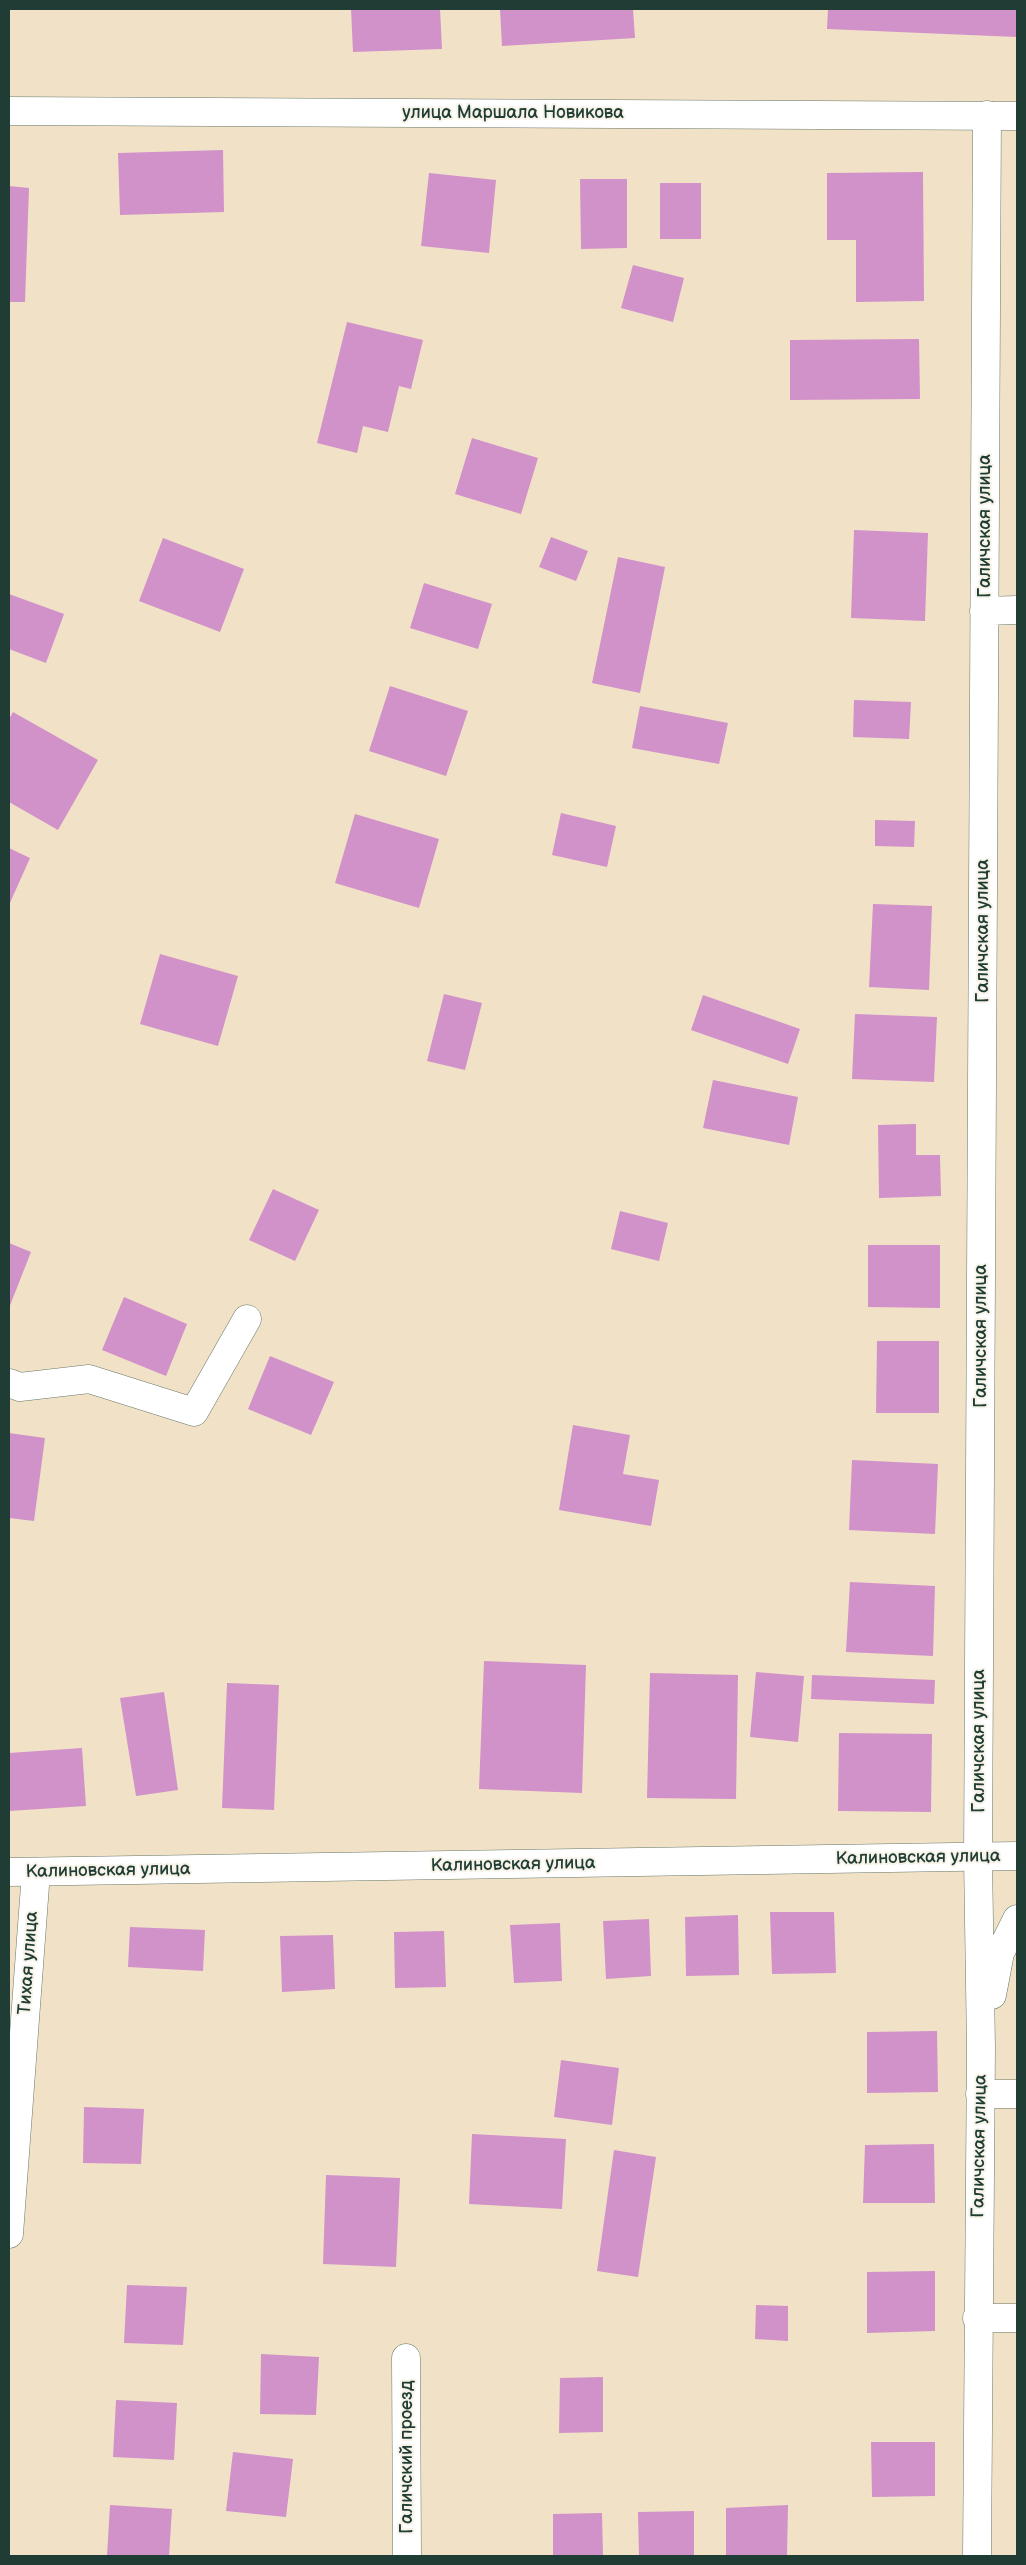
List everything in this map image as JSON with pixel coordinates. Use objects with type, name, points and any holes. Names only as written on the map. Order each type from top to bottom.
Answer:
[{"type":"street","name":"улица Маршала Новикова","points":[[9,112],[1017,116]]},
{"type":"street","name":"Галичская улица","points":[[976,2556],[981,2048],[978,1858],[987,115]]},
{"type":"street","points":[[984,611],[1017,610]]},
{"type":"street","points":[[9,1383],[20,1387],[89,1379],[194,1412],[247,1319]]},
{"type":"street","name":"Калиновская улица","points":[[9,1872],[1017,1856]]},
{"type":"street","name":"Тихая улица","points":[[9,2234],[36,1872]]},
{"type":"street","points":[[981,2048],[1000,1953],[1017,1918]]},
{"type":"street","points":[[980,2094],[1017,2094]]},
{"type":"street","points":[[977,2318],[1017,2318]]},
{"type":"street","name":"Галичский проезд","points":[[406,2358],[407,2556]]},
{"type":"building","points":[[351,9],[440,9],[442,49],[353,52]]},
{"type":"building","points":[[500,9],[633,9],[635,38],[502,46]]},
{"type":"building","points":[[828,9],[1017,9],[1017,37],[827,29]]},
{"type":"building","points":[[223,150],[224,212],[120,215],[118,153]]},
{"type":"building","points":[[923,172],[924,301],[856,302],[856,240],[827,240],[827,173]]},
{"type":"building","points":[[429,173],[496,180],[489,253],[421,246]]},
{"type":"building","points":[[580,179],[627,179],[627,248],[581,249]]},
{"type":"building","points":[[660,183],[701,183],[701,239],[660,239]]},
{"type":"building","points":[[9,186],[29,188],[25,302],[9,302]]},
{"type":"building","points":[[633,265],[684,278],[673,322],[621,308]]},
{"type":"building","points":[[347,322],[423,340],[411,389],[399,386],[388,432],[363,426],[357,453],[317,443]]},
{"type":"building","points":[[919,339],[920,399],[790,400],[790,340]]},
{"type":"building","points":[[472,438],[538,458],[521,514],[455,494]]},
{"type":"building","points":[[854,530],[928,533],[925,621],[851,618]]},
{"type":"building","points":[[551,537],[588,551],[576,581],[539,567]]},
{"type":"building","points":[[163,538],[244,569],[220,632],[139,601]]},
{"type":"building","points":[[618,557],[665,567],[640,693],[592,683]]},
{"type":"building","points":[[424,583],[492,604],[478,649],[410,628]]},
{"type":"building","points":[[9,594],[64,614],[46,663],[9,649]]},
{"type":"building","points":[[390,686],[468,711],[446,776],[369,751]]},
{"type":"building","points":[[854,700],[911,702],[909,739],[853,737]]},
{"type":"building","points":[[640,706],[728,723],[719,764],[632,748]]},
{"type":"building","points":[[13,712],[98,760],[58,830],[9,802],[9,719]]},
{"type":"building","points":[[561,813],[616,826],[607,867],[552,855]]},
{"type":"building","points":[[355,814],[439,839],[419,908],[335,883]]},
{"type":"building","points":[[875,820],[915,821],[914,847],[875,846]]},
{"type":"building","points":[[9,848],[30,858],[9,905]]},
{"type":"building","points":[[873,904],[932,906],[929,990],[869,987]]},
{"type":"building","points":[[160,954],[238,976],[218,1046],[140,1024]]},
{"type":"building","points":[[444,994],[482,1003],[465,1070],[427,1061]]},
{"type":"building","points":[[703,995],[800,1029],[788,1064],[691,1030]]},
{"type":"building","points":[[855,1014],[937,1017],[934,1082],[852,1079]]},
{"type":"building","points":[[713,1080],[798,1097],[789,1145],[703,1128]]},
{"type":"building","points":[[916,1124],[916,1155],[940,1155],[941,1196],[879,1198],[878,1125]]},
{"type":"building","points":[[273,1189],[319,1210],[295,1261],[249,1240]]},
{"type":"building","points":[[620,1211],[668,1223],[659,1261],[611,1249]]},
{"type":"building","points":[[9,1243],[31,1252],[9,1308]]},
{"type":"building","points":[[868,1245],[940,1245],[940,1308],[868,1307]]},
{"type":"building","points":[[124,1297],[187,1324],[166,1376],[102,1350]]},
{"type":"building","points":[[877,1341],[939,1341],[939,1413],[876,1413]]},
{"type":"building","points":[[270,1356],[334,1382],[311,1435],[248,1409]]},
{"type":"building","points":[[573,1425],[630,1435],[623,1474],[659,1480],[651,1526],[559,1510]]},
{"type":"building","points":[[9,1433],[45,1438],[34,1521],[9,1518]]},
{"type":"building","points":[[852,1460],[938,1464],[935,1534],[849,1530]]},
{"type":"building","points":[[850,1582],[935,1586],[933,1656],[846,1652]]},
{"type":"building","points":[[484,1661],[586,1665],[582,1793],[479,1789]]},
{"type":"building","points":[[756,1672],[804,1676],[798,1742],[750,1737]]},
{"type":"building","points":[[650,1673],[738,1675],[736,1799],[647,1798]]},
{"type":"building","points":[[812,1675],[935,1680],[934,1704],[811,1699]]},
{"type":"building","points":[[227,1683],[279,1685],[274,1810],[222,1808]]},
{"type":"building","points":[[164,1692],[178,1790],[136,1796],[120,1698]]},
{"type":"building","points":[[839,1733],[932,1734],[931,1812],[838,1811]]},
{"type":"building","points":[[82,1748],[86,1806],[9,1811],[9,1753]]},
{"type":"building","points":[[770,1912],[834,1912],[836,1973],[772,1974]]},
{"type":"building","points":[[738,1915],[739,1975],[686,1976],[685,1917]]},
{"type":"building","points":[[649,1919],[651,1976],[606,1979],[603,1921]]},
{"type":"building","points":[[560,1923],[562,1981],[514,1983],[510,1925]]},
{"type":"building","points":[[130,1927],[205,1930],[203,1971],[128,1967]]},
{"type":"building","points":[[444,1931],[446,1987],[395,1988],[394,1932]]},
{"type":"building","points":[[333,1935],[335,1989],[282,1992],[280,1936]]},
{"type":"building","points":[[937,2031],[938,2092],[867,2093],[867,2032]]},
{"type":"building","points":[[561,2060],[619,2068],[612,2125],[554,2117]]},
{"type":"building","points":[[84,2107],[144,2109],[141,2164],[83,2163]]},
{"type":"building","points":[[472,2134],[566,2139],[562,2209],[469,2204]]},
{"type":"building","points":[[934,2144],[935,2203],[863,2203],[865,2145]]},
{"type":"building","points":[[614,2150],[656,2157],[638,2277],[597,2271]]},
{"type":"building","points":[[326,2175],[400,2178],[396,2267],[323,2264]]},
{"type":"building","points":[[935,2271],[935,2331],[867,2333],[867,2272]]},
{"type":"building","points":[[127,2285],[187,2287],[183,2345],[124,2343]]},
{"type":"building","points":[[756,2305],[788,2306],[788,2341],[755,2339]]},
{"type":"building","points":[[261,2354],[319,2357],[316,2415],[260,2414]]},
{"type":"building","points":[[603,2377],[603,2432],[559,2433],[560,2378]]},
{"type":"building","points":[[116,2400],[177,2403],[174,2460],[113,2457]]},
{"type":"building","points":[[871,2442],[935,2442],[935,2496],[872,2497]]},
{"type":"building","points":[[233,2452],[293,2459],[286,2517],[226,2511]]},
{"type":"building","points":[[110,2505],[172,2509],[169,2556],[107,2556]]},
{"type":"building","points":[[788,2505],[787,2556],[726,2556],[726,2508]]},
{"type":"building","points":[[694,2511],[694,2556],[639,2556],[638,2512]]},
{"type":"building","points":[[602,2513],[603,2556],[553,2556],[553,2514]]}]
